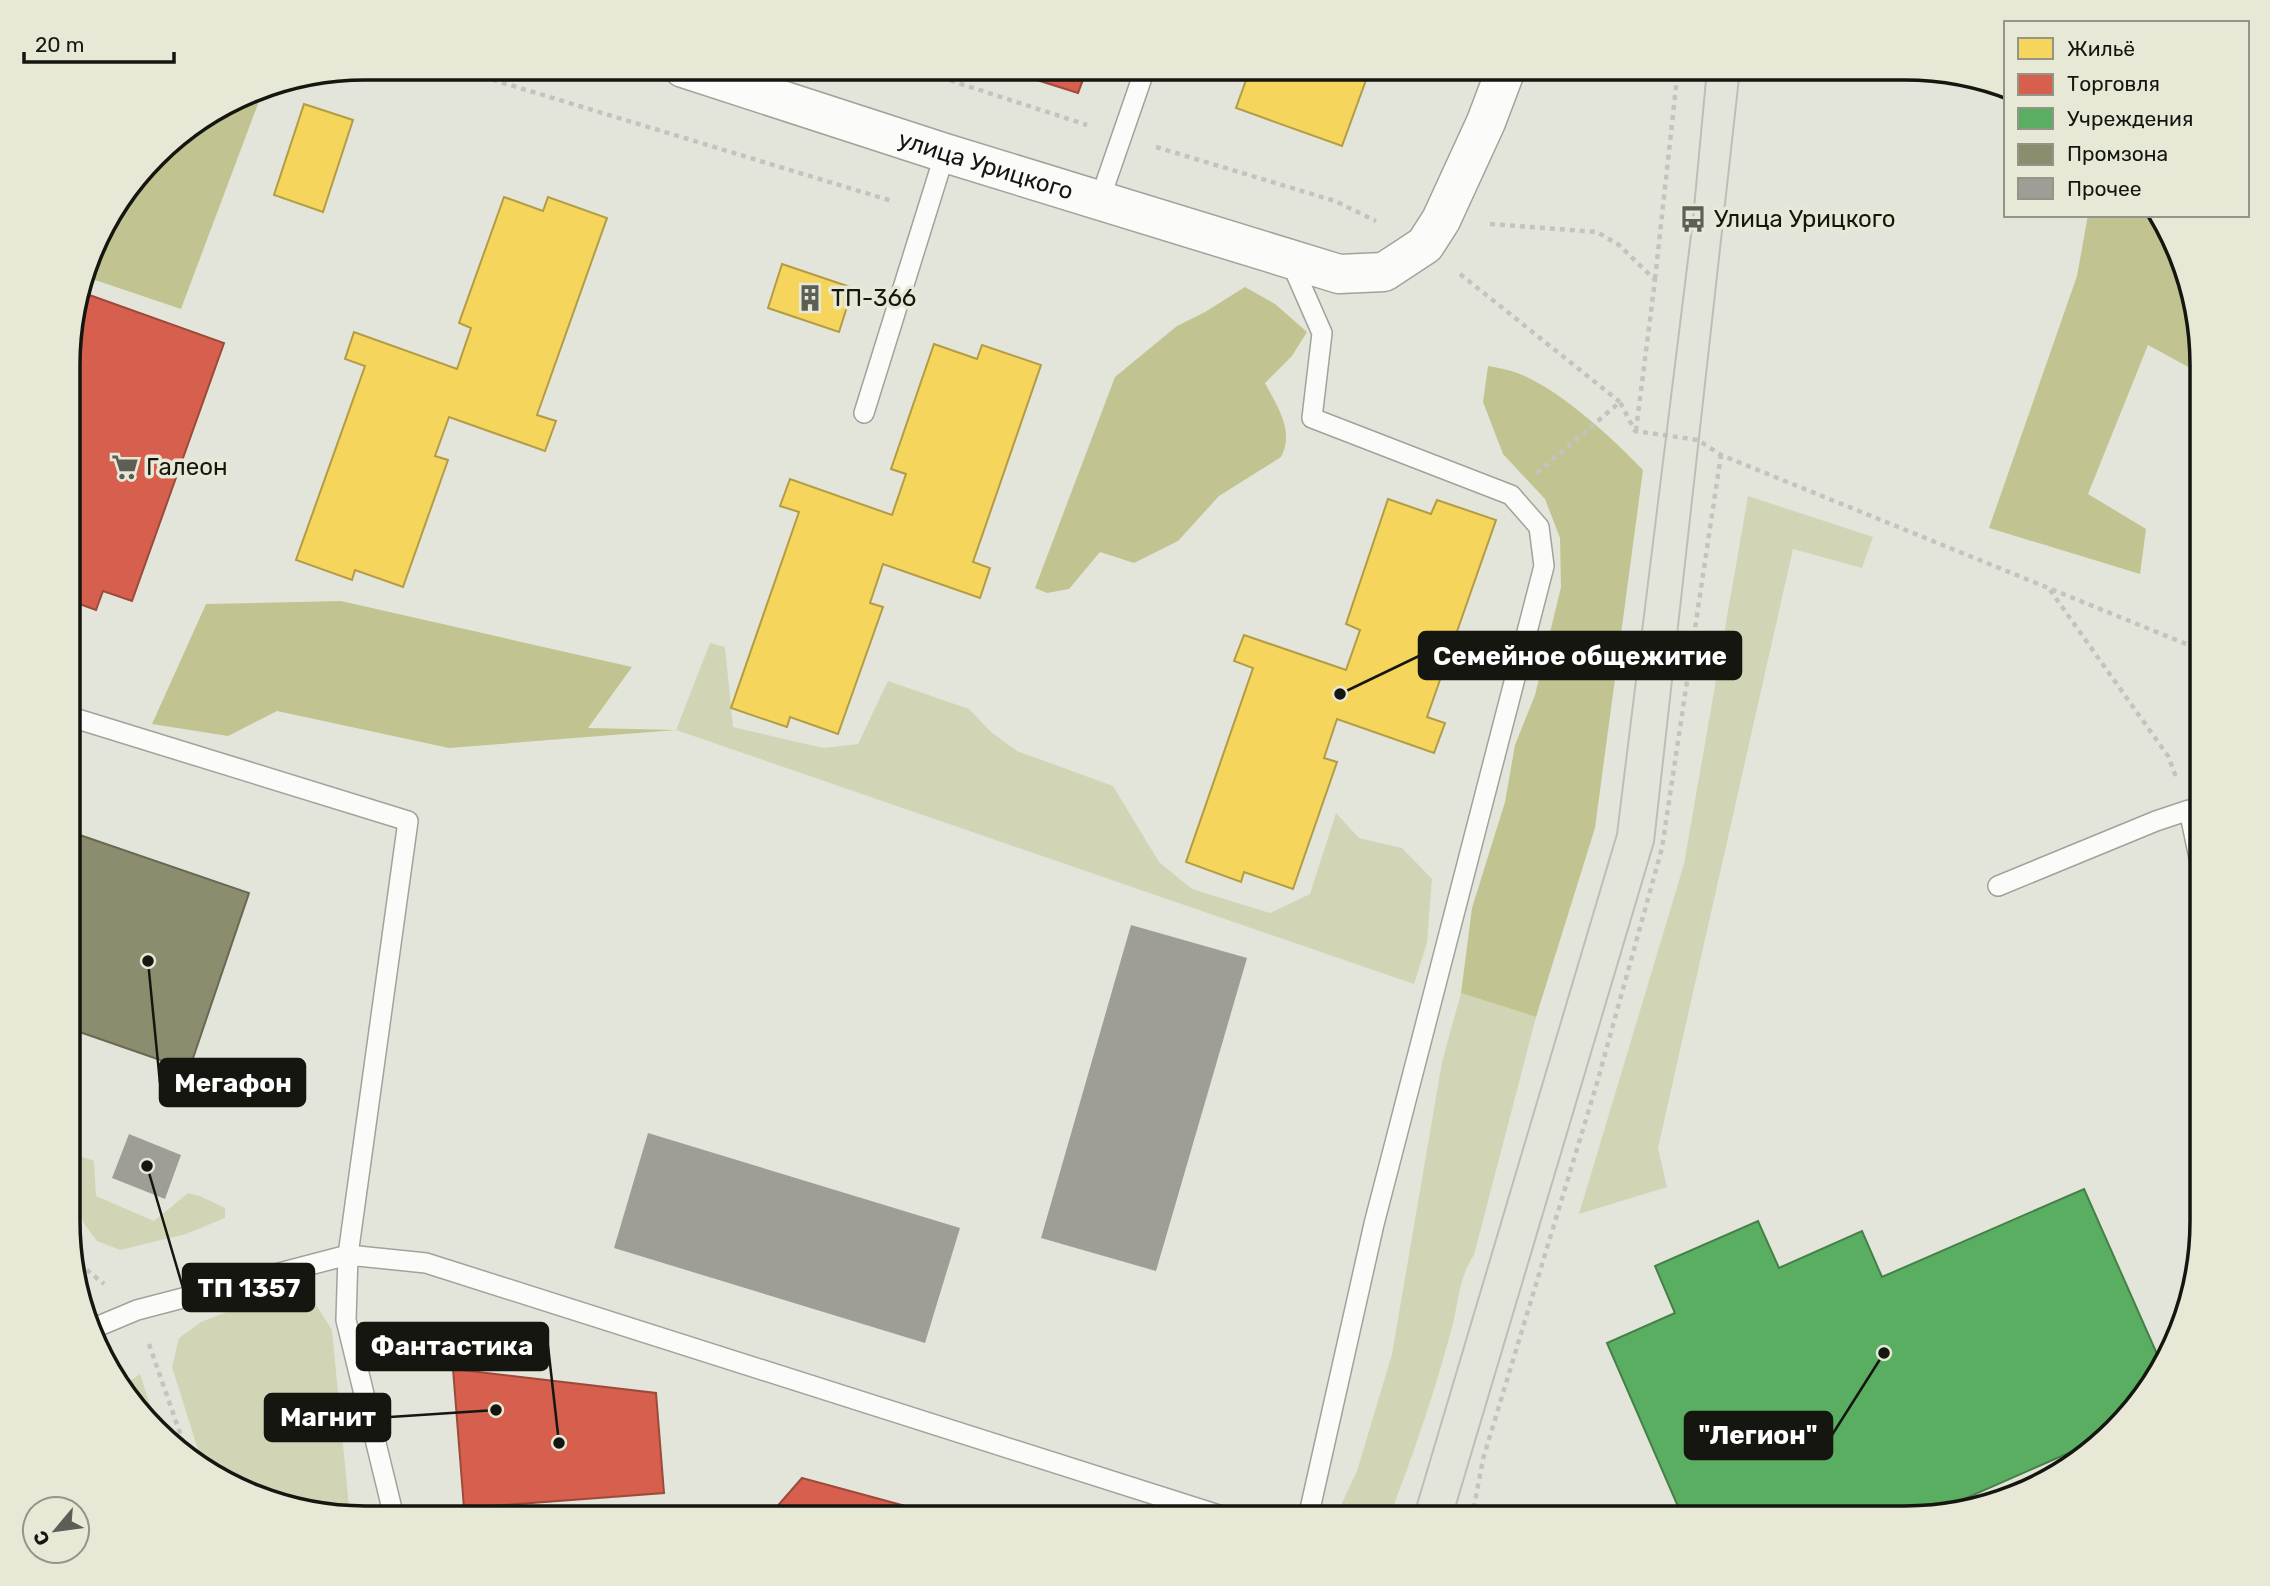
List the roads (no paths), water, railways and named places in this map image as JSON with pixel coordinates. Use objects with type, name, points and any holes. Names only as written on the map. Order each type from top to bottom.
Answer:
[{"type":"street","name":"улица Урицкого","points":[[722,81],[945,153],[1339,274],[1384,272],[1424,245],[1441,220],[1486,122],[1501,81]]},
{"type":"lane","points":[[1100,199],[1141,81]]},
{"type":"lane","points":[[864,413],[945,153]]},
{"type":"lane","points":[[1290,260],[1322,332],[1312,418],[1511,495],[1539,527],[1544,566],[1374,1224],[1310,1506]]},
{"type":"lane","points":[[80,720],[408,821],[348,1255],[346,1320],[391,1506]]},
{"type":"lane","points":[[1998,886],[2156,821],[2189,810],[2190,815]]},
{"type":"lane","points":[[100,1325],[136,1310],[348,1255],[426,1263],[1190,1506]]},
{"type":"tram line","points":[[1417,1506],[1617,834],[1693,219],[1706,81]]},
{"type":"tram line","points":[[1456,1506],[1654,842],[1739,81]]},
{"type":"place","name":"Улица Урицкого","points":[[1693,219]]},
{"type":"place","name":"ТП-366","points":[[810,298]]},
{"type":"place","name":"Галеон","points":[[125,467]]},
{"type":"place","name":"Семейное общежитие","points":[[1340,694]]},
{"type":"place","name":"Мегафон","points":[[148,961]]},
{"type":"place","name":"ТП 1357","points":[[147,1166]]},
{"type":"place","name":"\"Легион\"","points":[[1884,1353]]},
{"type":"place","name":"Магнит","points":[[496,1410]]},
{"type":"place","name":"Фантастика","points":[[559,1443]]}]
